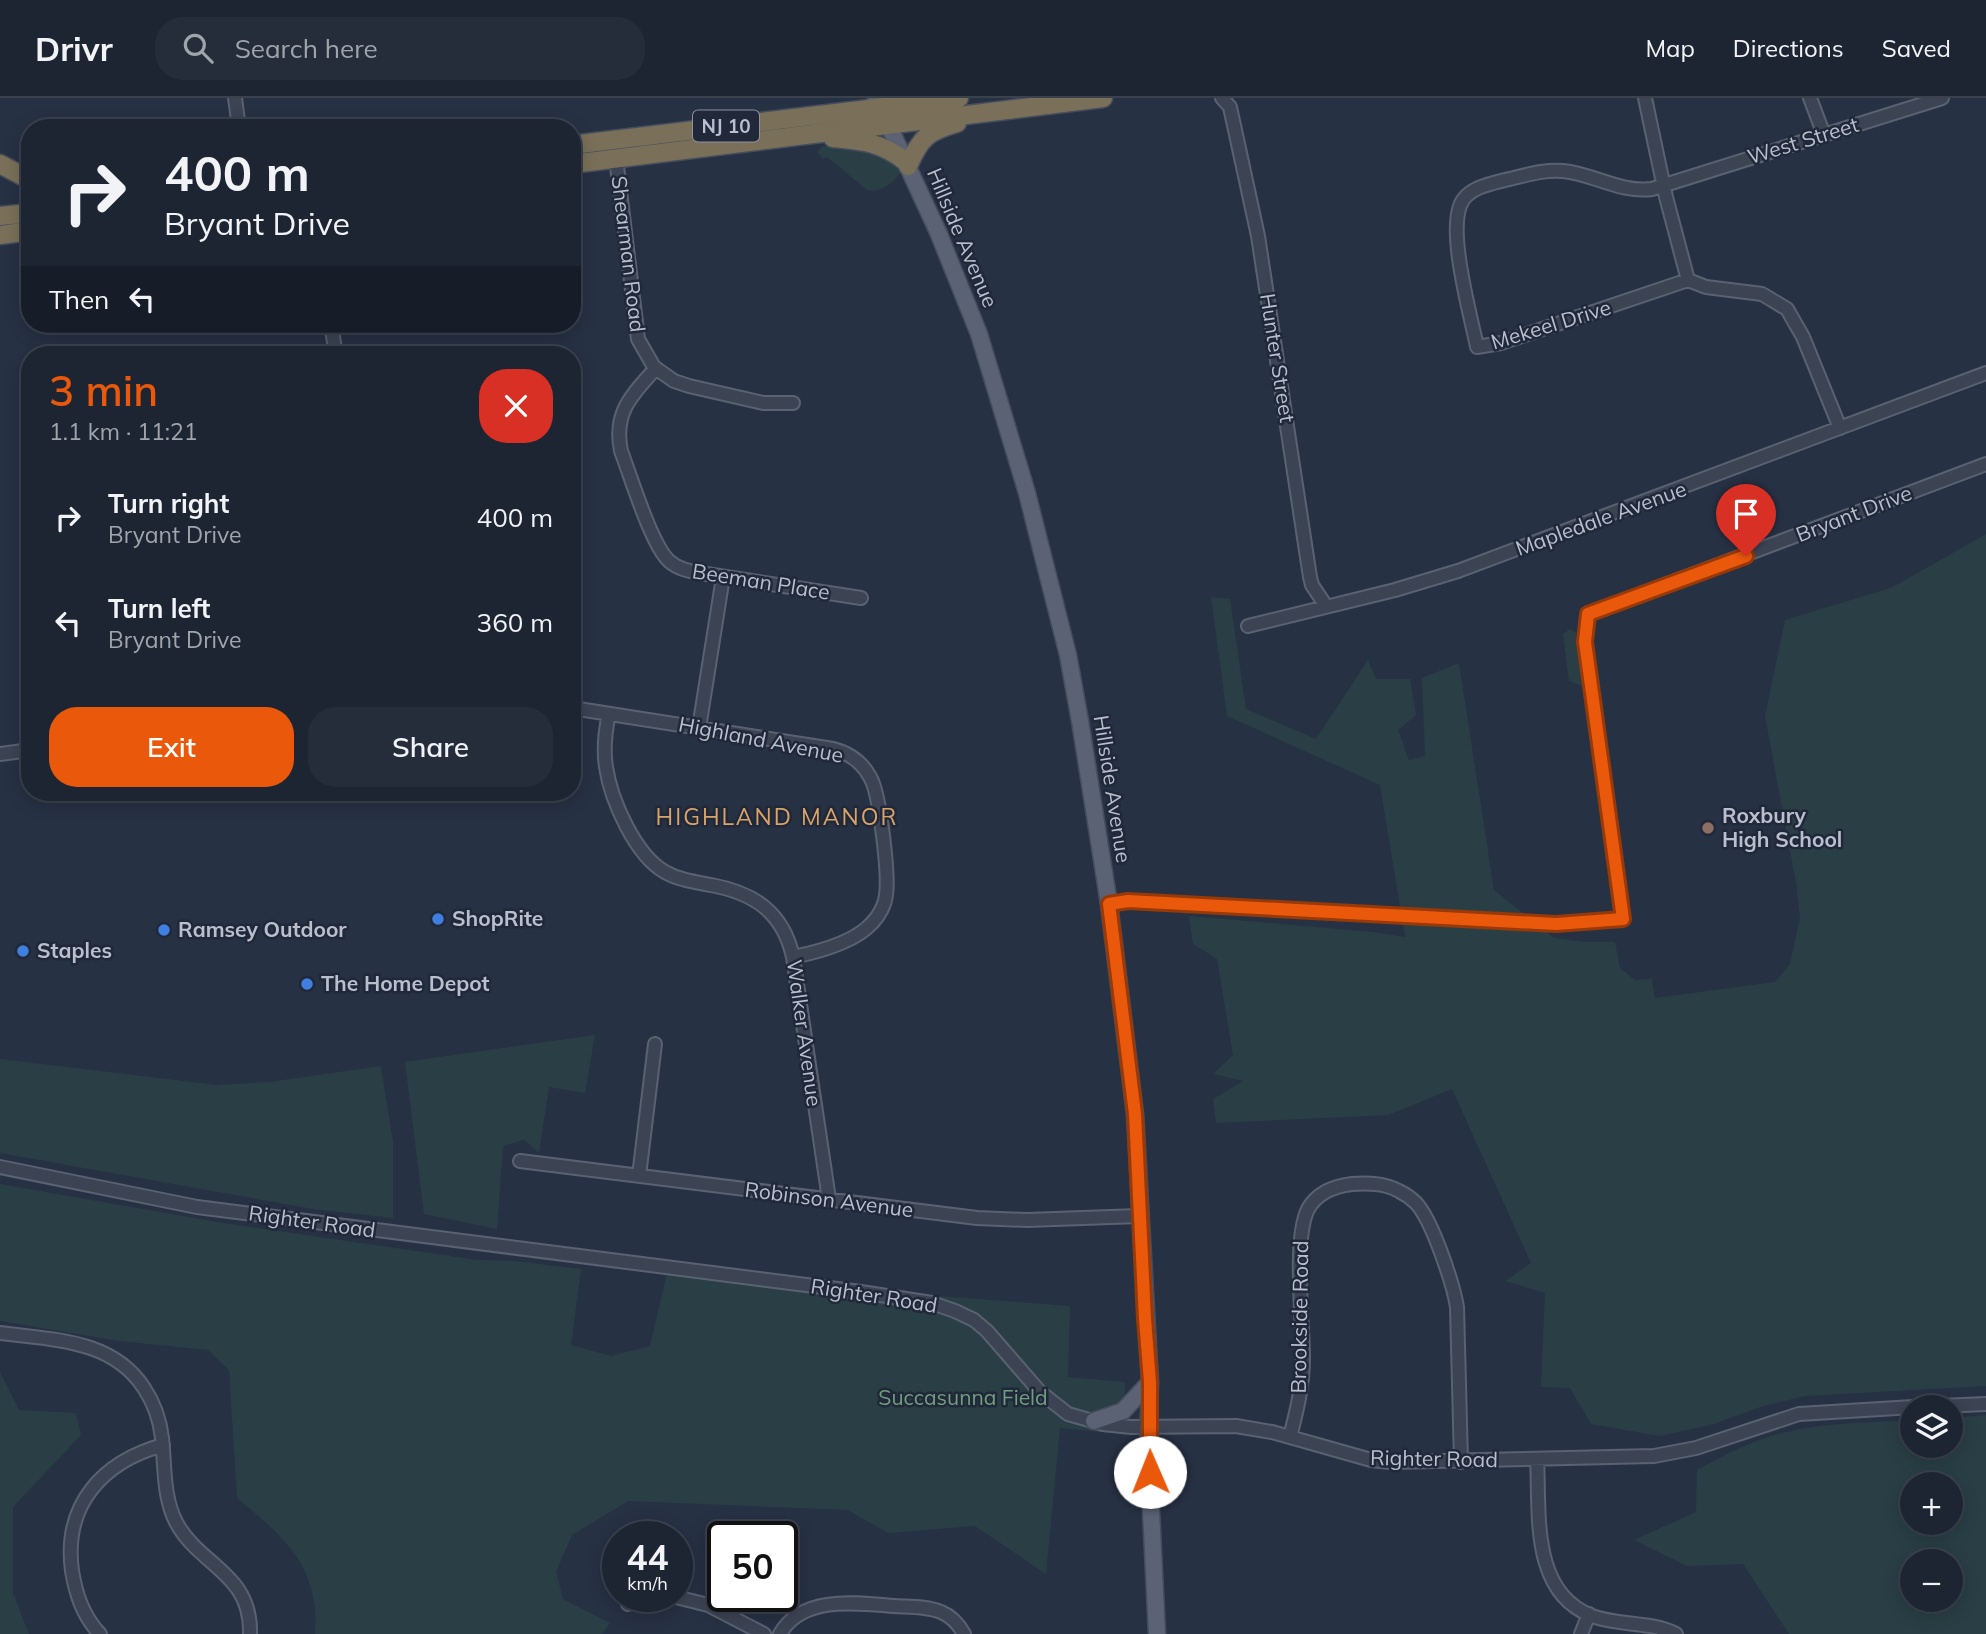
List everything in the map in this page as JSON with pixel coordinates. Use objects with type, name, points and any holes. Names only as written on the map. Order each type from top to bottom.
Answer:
[{"type":"highway","points":[[793,118],[843,98]]},
{"type":"highway","name":"NJ 10","points":[[581,144],[881,110],[959,98]]},
{"type":"highway","name":"NJ 10","points":[[581,163],[808,134],[881,110],[991,112],[1102,98]]},
{"type":"highway","points":[[808,134],[873,143],[888,149],[906,163],[928,135],[991,112]]},
{"type":"highway","points":[[0,163],[21,175]]},
{"type":"highway","points":[[0,216],[21,214]]},
{"type":"highway","points":[[0,235],[21,232]]},
{"type":"main road","name":"Hillside Avenue","points":[[881,110],[949,257],[979,334],[1027,493],[1070,668],[1090,774],[1131,1071],[1150,1382],[1148,1448],[1157,1634]]},
{"type":"main road","points":[[1094,1421],[1123,1411],[1150,1382]]},
{"type":"street","points":[[235,98],[238,119]]},
{"type":"street","points":[[1645,98],[1688,280],[1706,287],[1762,294],[1787,309],[1803,337],[1840,428]]},
{"type":"street","points":[[1810,98],[1824,135]]},
{"type":"street","name":"West Street","points":[[1664,185],[1942,98]]},
{"type":"street","name":"Hunter Street","points":[[1229,101],[1258,236],[1310,577],[1312,585],[1326,606]]},
{"type":"street","name":"Shearman Road","points":[[615,159],[638,339],[656,368],[674,381],[688,386],[763,403],[793,402]]},
{"type":"street","name":"Mekeel Drive","points":[[1664,185],[1652,189],[1631,190],[1579,173],[1547,171],[1482,186],[1468,194],[1459,206],[1455,227],[1477,347],[1501,343],[1688,280]]},
{"type":"street","name":"Beeman Place","points":[[656,368],[624,407],[618,437],[654,537],[669,561],[681,568],[723,577],[861,598]]},
{"type":"street","name":"Mapledale Avenue","points":[[1248,626],[1395,590],[1458,571],[1986,373]]},
{"type":"street","name":"Bryant Drive","points":[[1109,904],[1128,901],[1556,924],[1623,919],[1585,642],[1588,614],[1986,464]]},
{"type":"street","points":[[699,728],[723,577]]},
{"type":"street","name":"Highland Avenue","points":[[581,709],[841,751],[858,762],[873,781],[878,807],[887,880],[884,905],[871,924],[853,937],[812,953],[793,957]]},
{"type":"street","name":"Walker Avenue","points":[[609,713],[604,734],[606,769],[614,797],[643,853],[665,872],[682,880],[737,891],[757,900],[778,922],[790,946],[829,1199]]},
{"type":"street","points":[[0,754],[21,751]]},
{"type":"street","points":[[639,1176],[655,1044]]},
{"type":"street","name":"Robinson Avenue","points":[[520,1161],[977,1218],[1027,1220],[1139,1216]]},
{"type":"street","name":"Righter Road","points":[[0,1167],[197,1207],[932,1303],[974,1320],[1051,1402],[1068,1414],[1114,1426],[1236,1426],[1290,1437],[1371,1460],[1461,1461],[1654,1456],[1696,1448],[1800,1414],[1900,1408]]},
{"type":"street","name":"Brookside Road","points":[[1290,1437],[1300,1397],[1303,1361],[1300,1251],[1303,1223],[1309,1207],[1323,1192],[1342,1185],[1385,1185],[1400,1191],[1417,1204],[1428,1223],[1454,1290],[1457,1307],[1461,1461]]},
{"type":"street","points":[[0,1333],[78,1343],[122,1363],[135,1376],[156,1413],[163,1445],[169,1504],[177,1523],[186,1538],[224,1571],[237,1587],[250,1620],[250,1634]]},
{"type":"street","points":[[1963,1405],[1986,1404]]},
{"type":"street","points":[[100,1634],[87,1619],[75,1586],[71,1550],[78,1512],[89,1491],[121,1462],[141,1451],[163,1445]]},
{"type":"street","points":[[1537,1459],[1541,1540],[1548,1572],[1564,1595],[1589,1614],[1676,1634]]},
{"type":"street","points":[[693,1601],[708,1605],[764,1634]]},
{"type":"street","points":[[780,1634],[795,1619],[815,1606],[840,1602],[924,1608],[943,1612],[959,1625],[964,1634]]},
{"type":"street","points":[[1581,1634],[1589,1614]]},
{"type":"green space","points":[[822,146],[863,146],[895,162],[900,173],[886,187],[867,190],[827,157],[823,159],[817,152]]},
{"type":"green space","points":[[1986,534],[1986,1386],[1805,1396],[1763,1406],[1714,1424],[1660,1436],[1591,1424],[1570,1388],[1541,1387],[1545,1293],[1505,1281],[1531,1263],[1452,1089],[1388,1115],[1216,1123],[1213,1099],[1243,1081],[1213,1074],[1233,1055],[1217,959],[1193,944],[1189,916],[1405,937],[1380,785],[1227,716],[1211,597],[1230,599],[1246,709],[1316,739],[1368,660],[1376,679],[1410,679],[1416,715],[1398,730],[1409,760],[1425,756],[1422,678],[1459,663],[1494,890],[1554,938],[1615,942],[1620,968],[1635,980],[1652,979],[1655,998],[1775,982],[1790,964],[1800,918],[1765,716],[1785,620],[1891,588]]},
{"type":"green space","points":[[1570,629],[1576,633],[1583,686],[1569,681],[1563,634]]},
{"type":"green space","points":[[595,1035],[585,1093],[549,1087],[539,1153],[524,1140],[503,1146],[497,1229],[424,1214],[405,1062]]},
{"type":"green space","points":[[0,1059],[217,1085],[269,1082],[381,1066],[393,1142],[393,1218],[313,1209],[0,1153]]},
{"type":"green space","name":"Succasunna Field","points":[[0,1184],[223,1223],[478,1260],[515,1261],[581,1269],[571,1345],[611,1356],[650,1346],[667,1273],[698,1278],[1070,1306],[1068,1377],[1125,1382],[1122,1434],[1060,1428],[1046,1574],[975,1526],[888,1533],[848,1510],[628,1501],[572,1535],[556,1572],[563,1599],[610,1623],[602,1634],[315,1634],[312,1590],[296,1556],[270,1526],[237,1498],[229,1370],[208,1350],[119,1341],[0,1321]]},
{"type":"green space","points":[[0,1372],[19,1410],[76,1413],[81,1435],[13,1507],[13,1593],[29,1634],[0,1634]]},
{"type":"green space","points":[[1986,1415],[1986,1634],[1789,1634],[1743,1564],[1687,1566],[1634,1540],[1696,1512],[1697,1470],[1759,1440],[1814,1427],[1900,1421],[1900,1458],[1963,1458],[1963,1417]]},
{"type":"place","name":"Roxbury High School","points":[[1708,828]]},
{"type":"place","name":"ShopRite","points":[[438,919]]},
{"type":"place","name":"Ramsey Outdoor","points":[[164,930]]},
{"type":"place","name":"Staples","points":[[23,951]]},
{"type":"place","name":"The Home Depot","points":[[307,984]]},
{"type":"district","name":"HIGHLAND MANOR","points":[[777,817]]},
{"type":"route","points":[[1150,1472],[1150,1382],[1135,1114],[1109,904],[1128,901],[1556,924],[1623,919],[1585,642],[1588,614],[1746,556]]}]
